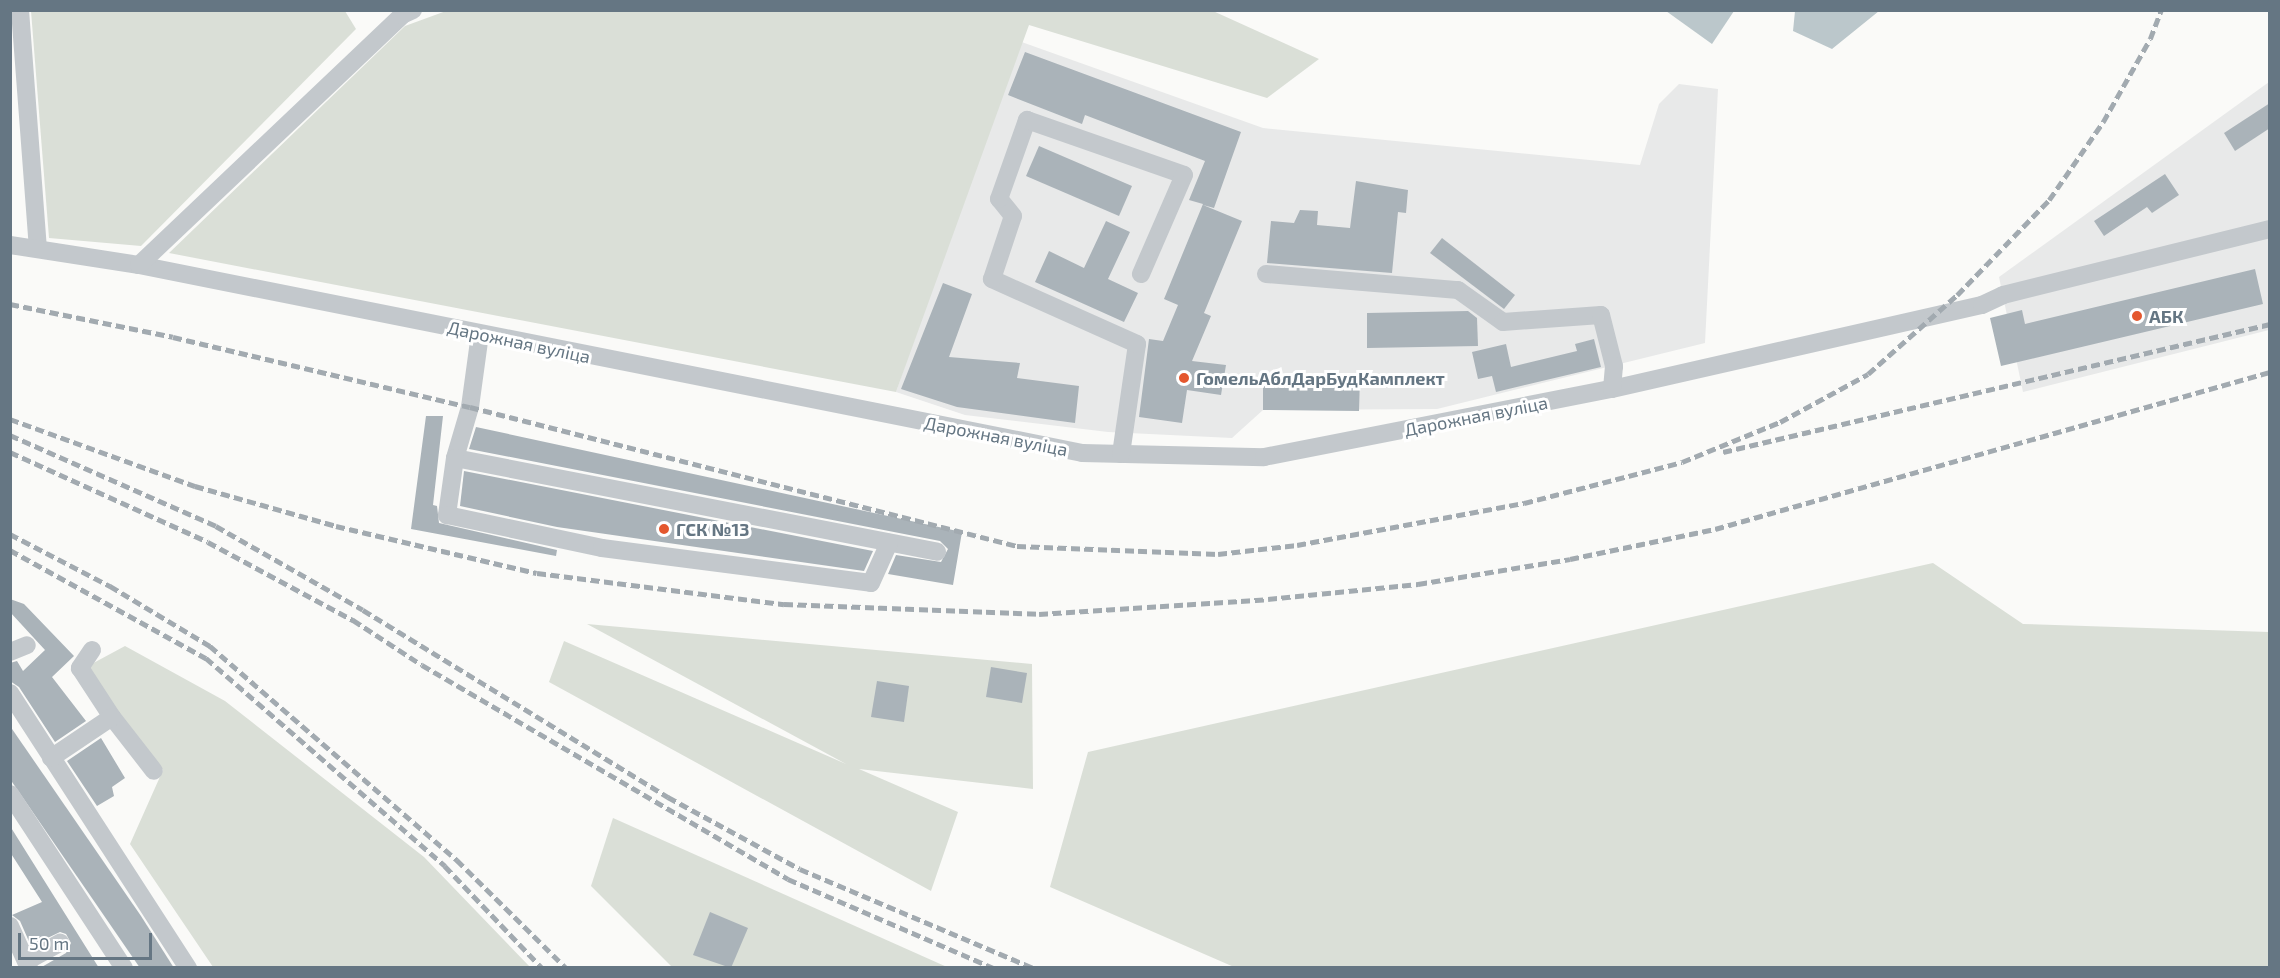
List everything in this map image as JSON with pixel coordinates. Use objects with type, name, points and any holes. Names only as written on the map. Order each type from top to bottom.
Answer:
[{"type":"street","points":[[20,10],[38,247]]},
{"type":"street","points":[[139,265],[402,15],[413,10]]},
{"type":"street","points":[[1121,454],[1137,344],[992,279],[1013,216],[999,199],[1027,120],[1184,175],[1141,274]]},
{"type":"street","name":"Дарожная вуліца","points":[[10,245],[38,247],[139,265],[1082,453],[1264,457],[1612,389],[1982,305],[2003,295],[2270,229]]},
{"type":"street","points":[[1266,274],[1458,290],[1503,322],[1601,315],[1614,366],[1612,389]]},
{"type":"street","points":[[480,334],[470,407],[454,458],[447,515],[602,548],[871,583],[889,543]]},
{"type":"street","points":[[454,458],[938,552]]},
{"type":"street","points":[[92,650],[80,668],[112,717],[154,771]]},
{"type":"street","points":[[10,693],[188,968]]},
{"type":"street","points":[[51,758],[112,717]]},
{"type":"street","points":[[10,794],[124,968]]},
{"type":"street","points":[[10,926],[28,964],[60,944]]},
{"type":"shaded area","points":[[1666,10],[1734,11],[1712,44]]},
{"type":"shaded area","points":[[1795,10],[1879,11],[1832,49],[1793,31]]},
{"type":"shaded area","points":[[31,11],[345,11],[356,29],[141,246],[49,238]]},
{"type":"shaded area","points":[[446,11],[1213,11],[1319,59],[1267,98],[1029,25],[896,392],[169,253],[405,26]]},
{"type":"shaded area","points":[[1016,40],[1263,128],[1640,165],[1659,104],[1679,84],[1718,89],[1705,343],[1437,409],[1263,410],[1232,438],[1108,432],[965,415],[896,392]]},
{"type":"shaded area","points":[[2269,82],[2269,330],[2023,392],[1999,277]]},
{"type":"shaded area","points":[[1933,563],[2023,624],[2269,632],[2269,967],[1234,967],[1050,887],[1088,752]]},
{"type":"shaded area","points":[[587,624],[1032,664],[1033,789],[859,769],[958,812],[931,891],[549,682],[564,641],[846,764]]},
{"type":"shaded area","points":[[125,646],[225,701],[424,857],[530,967],[213,967],[130,844],[163,770],[121,722],[86,667]]},
{"type":"shaded area","points":[[613,818],[947,967],[672,967],[591,886]]},
{"type":"building","points":[[1025,52],[1241,132],[1214,208],[1203,205],[1242,221],[1204,313],[1211,316],[1192,361],[1226,365],[1221,395],[1187,390],[1182,423],[1139,417],[1149,339],[1163,341],[1178,305],[1164,299],[1203,204],[1189,200],[1205,161],[1085,115],[1082,124],[1008,95]]},
{"type":"building","points":[[2270,103],[2270,128],[2235,151],[2224,133]]},
{"type":"building","points":[[1039,146],[1132,186],[1119,216],[1026,176]]},
{"type":"building","points":[[2165,174],[2179,195],[2152,213],[2147,207],[2104,236],[2094,221]]},
{"type":"building","points":[[1356,181],[1408,190],[1406,213],[1398,212],[1392,273],[1267,263],[1271,221],[1294,223],[1300,210],[1318,211],[1317,225],[1350,228]]},
{"type":"building","points":[[1106,221],[1130,232],[1108,279],[1138,293],[1124,322],[1035,282],[1049,251],[1084,268]]},
{"type":"building","points":[[1442,238],[1515,295],[1504,309],[1430,253]]},
{"type":"building","name":"АБК","points":[[2255,269],[2263,304],[2001,366],[1990,318],[2022,310],[2025,324]]},
{"type":"building","points":[[943,283],[972,294],[949,357],[1020,363],[1017,378],[1079,386],[1075,423],[957,407],[901,389]]},
{"type":"building","points":[[1468,311],[1477,318],[1478,346],[1367,348],[1367,313]]},
{"type":"building","points":[[1594,339],[1601,367],[1496,392],[1492,376],[1478,379],[1472,352],[1506,344],[1511,367],[1577,351],[1575,344]]},
{"type":"building","points":[[1263,375],[1360,377],[1359,411],[1263,410]]},
{"type":"building","points":[[426,416],[443,416],[433,505],[437,506],[439,523],[557,550],[556,556],[411,529]]},
{"type":"building","points":[[476,427],[962,532],[953,585],[888,574],[896,555],[941,562],[948,549],[940,541],[469,449]]},
{"type":"building","name":"ГСК №13","points":[[464,471],[873,551],[864,571],[557,527],[460,506]]},
{"type":"building","points":[[10,599],[24,604],[74,656],[52,677],[86,721],[55,742],[19,687],[10,681],[10,663],[17,661],[23,671],[45,650],[10,612]]},
{"type":"building","points":[[991,667],[1027,673],[1022,703],[986,697]]},
{"type":"building","points":[[877,681],[909,686],[904,722],[871,717]]},
{"type":"building","points":[[10,726],[141,916],[174,968],[140,968],[10,779]]},
{"type":"building","points":[[101,738],[125,778],[112,787],[114,796],[97,806],[67,761]]},
{"type":"building","points":[[10,826],[99,968],[40,968],[66,953],[71,943],[66,934],[60,932],[31,946],[20,921],[12,915],[42,902],[10,852]]},
{"type":"building","points":[[710,912],[748,928],[731,968],[693,955]]},
{"type":"railway","points":[[10,304],[173,337],[470,407],[1017,546],[1218,554],[1297,545],[1524,503],[1682,462],[1780,422],[1868,374],[1957,295],[2049,200],[2103,122],[2150,39],[2161,10]]},
{"type":"railway","points":[[1723,452],[2270,324]]},
{"type":"railway","points":[[10,419],[195,486],[336,526],[537,573],[784,604],[1039,614],[1268,599],[1418,584],[1570,559],[1715,529],[2270,372]]},
{"type":"railway","points":[[10,435],[216,526],[363,610],[668,797],[800,869],[1033,968]]},
{"type":"railway","points":[[10,452],[208,542],[353,620],[422,665],[788,879],[994,968]]},
{"type":"railway","points":[[10,534],[110,586],[210,646],[457,860],[566,968]]},
{"type":"railway","points":[[10,550],[206,658],[445,866],[542,968]]},
{"type":"place","name":"АБК","points":[[2137,316]]},
{"type":"place","name":"ГомельАблДарБудКамплект","points":[[1184,378]]},
{"type":"place","name":"ГСК №13","points":[[664,529]]}]
